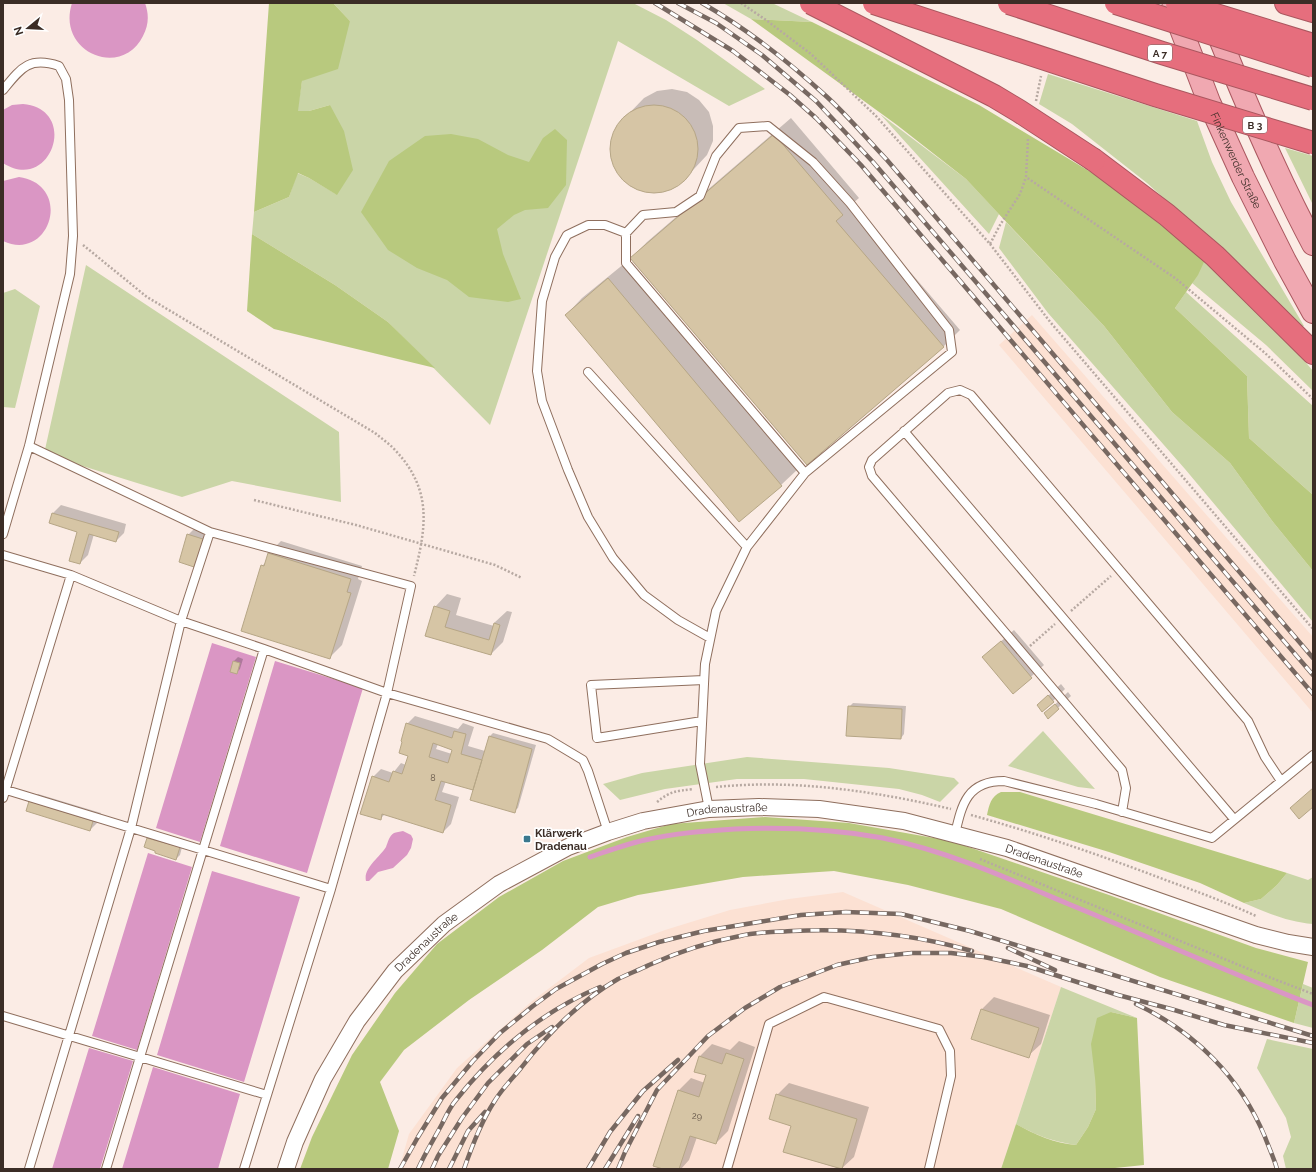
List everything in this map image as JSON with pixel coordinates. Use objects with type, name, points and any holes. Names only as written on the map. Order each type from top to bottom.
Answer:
[{"type":"highway","points":[[811,3],[994,96],[1094,160],[1167,215],[1215,256],[1313,353]]},
{"type":"highway","points":[[874,3],[1155,95],[1313,143]]},
{"type":"highway","name":"A 7","points":[[1009,3],[1162,54],[1313,99]]},
{"type":"highway","points":[[1116,3],[1313,66]]},
{"type":"highway","points":[[1177,3],[1313,45]]},
{"type":"highway","points":[[1286,3],[1313,11]]},
{"type":"main road","name":"Finkenwerder Straße","points":[[1171,3],[1209,102],[1243,177],[1285,261],[1313,312]]},
{"type":"main road","name":"B 3","points":[[1205,3],[1246,105],[1289,198],[1313,244]]},
{"type":"street","name":"Dradenaustraße","points":[[286,1169],[295,1142],[323,1079],[357,1022],[395,971],[444,924],[499,884],[568,847],[643,820],[709,809],[759,807],[819,810],[904,821],[1007,848],[1256,935],[1288,943],[1313,947]]},
{"type":"lane","points":[[3,90],[16,74],[30,63],[46,62],[59,66],[66,79],[69,100],[73,236],[70,274],[29,446],[3,534]]},
{"type":"lane","points":[[709,809],[700,764],[705,664],[716,611],[748,547],[805,473],[952,352],[949,330],[850,203],[813,162],[768,126],[739,128],[716,156],[700,196],[676,212],[642,215],[626,233],[626,263],[805,473]]},
{"type":"lane","points":[[626,233],[605,225],[588,225],[567,235],[554,257],[542,301],[537,371],[542,401],[568,470],[588,517],[613,558],[644,595],[678,620],[710,638]]},
{"type":"lane","points":[[588,372],[748,547]]},
{"type":"lane","points":[[1122,812],[1126,788],[1122,770],[872,476],[869,467],[872,460],[948,394],[960,390],[971,395],[1248,721],[1265,757],[1281,781]]},
{"type":"lane","points":[[904,431],[1234,819]]},
{"type":"lane","points":[[29,446],[210,532],[411,586],[386,693],[331,889],[244,1169]]},
{"type":"lane","points":[[29,1169],[131,828],[180,621],[210,532]]},
{"type":"lane","points":[[3,555],[71,575],[180,621],[264,649],[386,693],[548,739],[583,760],[608,832]]},
{"type":"lane","points":[[71,575],[4,792],[131,828],[331,889]]},
{"type":"lane","points":[[106,1169],[264,649]]},
{"type":"lane","points":[[702,721],[597,738],[591,685],[704,680]]},
{"type":"lane","points":[[955,834],[960,812],[965,799],[973,791],[985,784],[994,781],[1004,781],[1122,812],[1212,838],[1313,755]]},
{"type":"lane","points":[[727,1169],[769,1024],[824,997],[939,1029],[950,1051],[951,1076],[929,1169]]},
{"type":"lane","points":[[3,1016],[267,1095]]},
{"type":"path","points":[[741,3],[811,54],[876,116],[990,244],[1056,329],[1313,629]]},
{"type":"path","points":[[1036,102],[1042,71]]},
{"type":"path","points":[[990,244],[1000,225],[1020,194],[1026,177],[1030,132]]},
{"type":"path","points":[[1026,177],[1175,278],[1265,353],[1313,399]]},
{"type":"path","points":[[73,236],[147,297],[375,433],[396,451],[412,473],[421,492],[424,508],[422,544],[411,586]]},
{"type":"path","points":[[254,500],[356,525],[495,565],[522,578]]},
{"type":"path","points":[[975,857],[1313,994]]},
{"type":"shaded area","points":[[72,3],[145,3],[148,20],[145,32],[133,49],[121,56],[107,58],[94,54],[82,47],[73,35],[70,21]]},
{"type":"shaded area","points":[[23,104],[40,109],[51,120],[54,133],[52,147],[45,159],[34,168],[20,170],[3,163],[3,110],[12,105]]},
{"type":"shaded area","points":[[19,177],[36,183],[46,193],[50,207],[49,220],[43,233],[33,241],[19,245],[3,241],[3,181]]},
{"type":"shaded area","points":[[1032,315],[1313,637],[1313,713],[999,345]]},
{"type":"shaded area","points":[[212,643],[256,657],[200,842],[156,828]]},
{"type":"shaded area","points":[[275,661],[363,688],[307,873],[220,846]]},
{"type":"shaded area","points":[[403,831],[411,835],[413,839],[411,848],[407,855],[393,868],[378,872],[369,881],[366,881],[369,867],[386,847],[392,834]]},
{"type":"shaded area","points":[[148,853],[192,867],[137,1050],[92,1036]]},
{"type":"shaded area","points":[[212,871],[300,897],[244,1082],[157,1055]]},
{"type":"shaded area","points":[[843,892],[1061,987],[1001,1169],[399,1169],[409,1134],[457,1068],[531,1002],[589,958],[665,930],[730,910],[789,899]]},
{"type":"shaded area","points":[[89,1048],[133,1061],[100,1169],[52,1169]]},
{"type":"shaded area","points":[[153,1067],[240,1094],[218,1169],[122,1169]]},
{"type":"green space","points":[[269,3],[333,3],[350,21],[338,69],[302,81],[298,111],[309,111],[330,105],[344,131],[353,170],[337,195],[298,173],[289,197],[254,212]]},
{"type":"green space","points":[[333,3],[633,3],[666,20],[697,40],[765,89],[729,106],[618,41],[490,425],[388,322],[335,285],[252,234],[254,212],[289,197],[297,173],[309,178],[336,194],[330,105],[309,111],[297,112],[302,81],[350,21]]},
{"type":"green space","points":[[723,3],[772,3],[812,22],[751,19]]},
{"type":"green space","points":[[751,19],[812,22],[979,105],[1104,180],[1205,260],[1198,275],[1175,308],[1247,376],[1249,438],[1313,495],[1313,571],[1273,522],[1230,463],[1172,412],[1104,326],[966,179],[897,125]]},
{"type":"green space","points":[[1048,74],[1197,121],[1212,162],[1231,202],[1304,326],[1300,328],[1240,267],[1147,183],[1072,124],[1039,104]]},
{"type":"green space","points":[[880,114],[966,179],[999,214],[989,234]]},
{"type":"green space","points":[[555,129],[567,140],[566,185],[548,208],[525,210],[514,215],[497,229],[503,254],[521,299],[508,302],[469,297],[447,280],[417,268],[388,250],[361,212],[389,161],[425,136],[451,134],[478,139],[508,155],[529,162],[543,138]]},
{"type":"green space","points":[[1285,148],[1313,156],[1313,205]]},
{"type":"green space","points":[[1006,222],[1104,326],[1172,412],[1230,463],[1273,522],[1313,571],[1313,622],[1185,469],[1048,313],[999,248]]},
{"type":"green space","points":[[252,234],[335,285],[388,322],[435,368],[274,329],[247,311]]},
{"type":"green space","points":[[1205,260],[1286,339],[1313,371],[1313,391],[1266,345],[1192,283]]},
{"type":"green space","points":[[86,265],[339,432],[341,502],[232,481],[182,497],[44,454]]},
{"type":"green space","points":[[15,289],[40,306],[15,408],[3,407],[3,293]]},
{"type":"green space","points":[[1186,292],[1313,406],[1313,495],[1249,438],[1247,376],[1175,308]]},
{"type":"green space","points":[[1043,731],[1095,789],[1078,787],[1008,766]]},
{"type":"green space","points":[[747,757],[889,768],[954,778],[959,783],[940,802],[922,795],[899,789],[804,779],[737,779],[665,789],[620,800],[603,784],[642,773]]},
{"type":"green space","points":[[1001,792],[1020,792],[1287,873],[1277,885],[1261,899],[1244,903],[1200,883],[1109,852],[987,815],[993,798]]},
{"type":"green space","points":[[765,817],[849,823],[951,841],[1109,895],[1256,948],[1308,962],[1294,1023],[1160,977],[1001,909],[908,885],[834,871],[743,877],[638,895],[598,907],[542,950],[469,1000],[404,1050],[380,1082],[399,1131],[388,1169],[300,1169],[312,1137],[352,1055],[395,993],[437,944],[499,897],[563,861],[627,837],[671,824]]},
{"type":"green space","points":[[1287,873],[1308,880],[1313,877],[1313,924],[1269,914],[1244,903],[1261,899],[1277,885]]},
{"type":"green space","points":[[1303,984],[1313,988],[1313,1028],[1294,1023]]},
{"type":"green space","points":[[1061,987],[1137,1018],[1111,1012],[1095,1078],[1096,1109],[1088,1127],[1076,1145],[1045,1138],[1016,1124]]},
{"type":"green space","points":[[1111,1012],[1137,1018],[1144,1165],[1115,1169],[1001,1169],[1016,1124],[1045,1138],[1076,1145],[1088,1127],[1096,1109],[1095,1078],[1091,1044],[1097,1018]]},
{"type":"green space","points":[[1267,1039],[1313,1049],[1313,1169],[1286,1169],[1283,1156],[1291,1137],[1286,1118],[1257,1068]]},
{"type":"building","points":[[654,105],[671,109],[685,118],[694,132],[698,149],[694,166],[685,180],[671,189],[654,193],[637,189],[623,180],[614,166],[610,149],[614,132],[623,118],[637,109]]},
{"type":"building","points":[[774,134],[843,215],[836,221],[944,347],[807,465],[630,258]]},
{"type":"building","points":[[608,278],[782,486],[739,522],[565,315]]},
{"type":"building","points":[[52,513],[119,532],[116,542],[89,534],[80,564],[69,561],[77,532],[49,523]]},
{"type":"building","points":[[187,534],[206,540],[197,568],[179,562]]},
{"type":"building","points":[[268,553],[351,579],[347,592],[351,593],[330,659],[241,631],[261,565],[264,566]]},
{"type":"building","points":[[434,606],[450,611],[445,627],[489,640],[494,623],[500,625],[491,655],[425,636]]},
{"type":"building","points":[[1001,641],[1032,678],[1013,694],[982,657]]},
{"type":"building","points":[[233,661],[240,663],[237,674],[230,672]]},
{"type":"building","points":[[1048,695],[1054,702],[1042,712],[1037,705]]},
{"type":"building","points":[[1055,704],[1059,709],[1048,719],[1044,713]]},
{"type":"building","points":[[848,706],[902,709],[901,739],[846,736]]},
{"type":"building","points":[[406,723],[452,738],[454,731],[466,734],[461,754],[482,760],[473,790],[441,781],[435,800],[451,805],[443,833],[382,814],[381,820],[360,814],[372,776],[389,782],[393,771],[402,774],[408,756],[399,753]],"holes":[[[433,743],[452,750],[448,763],[429,757]]]},
{"type":"building","points":[[489,736],[532,749],[515,813],[470,800]]},
{"type":"building","points":[[1313,788],[1313,807],[1299,819],[1290,808]]},
{"type":"building","points":[[29,801],[93,821],[90,831],[26,811]]},
{"type":"building","points":[[147,838],[180,847],[176,860],[155,853],[155,851],[144,847]]},
{"type":"building","points":[[981,1009],[1039,1028],[1029,1058],[971,1039]]},
{"type":"building","points":[[726,1053],[744,1059],[716,1144],[690,1136],[679,1169],[663,1169],[653,1166],[678,1090],[699,1097],[706,1075],[694,1072],[699,1056],[722,1064]]},
{"type":"building","points":[[776,1094],[857,1119],[842,1169],[783,1152],[791,1126],[769,1119]]},
{"type":"waterway","points":[[590,857],[656,838],[735,829],[809,829],[883,838],[930,850],[976,866],[1220,968],[1313,1005]]},
{"type":"railway","points":[[655,3],[733,51],[790,95],[817,119]]},
{"type":"railway","points":[[678,3],[716,23],[762,55],[816,101],[873,162],[1313,675]]},
{"type":"railway","points":[[702,3],[719,13],[782,58],[826,96],[850,120],[887,160],[1313,658]]},
{"type":"railway","points":[[814,116],[861,165],[1313,694]]},
{"type":"railway","points":[[400,1169],[442,1098],[473,1061],[500,1033],[556,989],[626,953],[659,942],[704,931],[801,915],[846,912],[901,914],[970,931],[1313,1036]]},
{"type":"railway","points":[[464,1169],[489,1110],[503,1089],[542,1042],[565,1019],[591,997],[618,979],[660,960],[705,944],[728,938],[766,932],[815,930],[837,930],[905,936],[972,951]]},
{"type":"railway","points":[[1008,948],[1055,970]]},
{"type":"railway","points":[[618,1169],[625,1152],[657,1090],[708,1036],[745,1008],[780,987],[837,965],[873,957],[912,953],[951,953],[984,957],[1027,966],[1118,995],[1224,1025],[1313,1043]]},
{"type":"railway","points":[[418,1169],[452,1106],[487,1065],[503,1049],[539,1021],[559,1008],[600,987]]},
{"type":"railway","points":[[1136,1004],[1178,1028],[1213,1058],[1229,1076],[1255,1115],[1277,1169]]},
{"type":"railway","points":[[432,1169],[438,1156],[462,1118],[488,1083],[527,1044],[552,1027]]},
{"type":"railway","points":[[588,1169],[610,1132],[643,1091],[678,1060]]},
{"type":"railway","points":[[449,1169],[468,1131],[485,1112]]},
{"type":"railway","points":[[605,1169],[638,1116]]},
{"type":"place","name":"Klärwerk Dradenau","points":[[527,839]]}]
